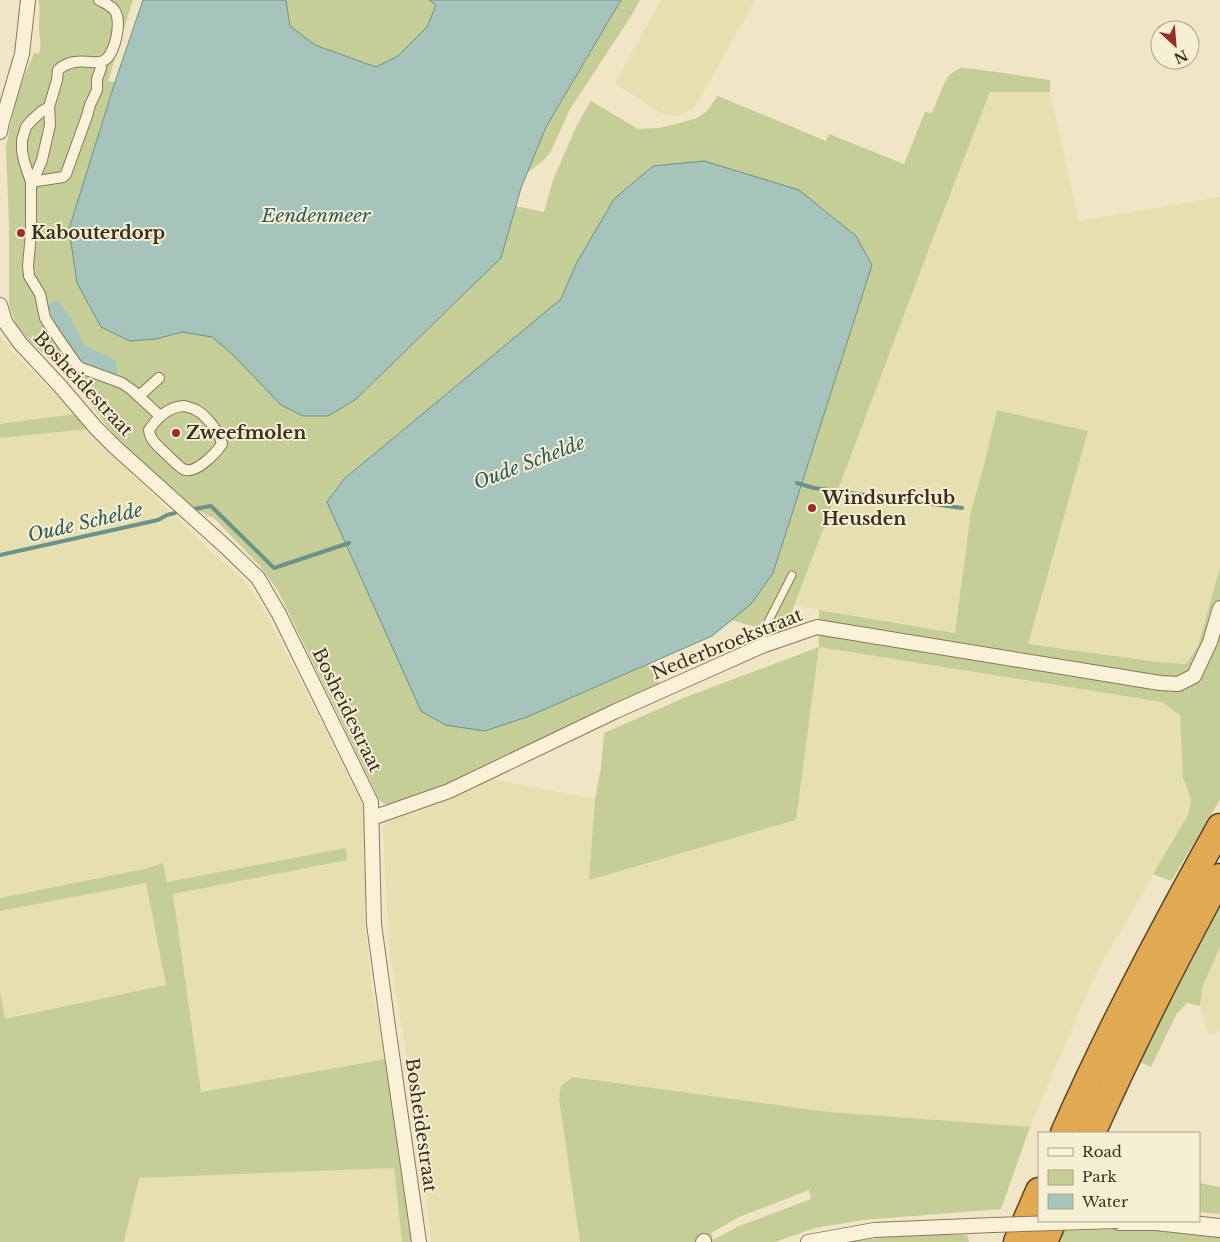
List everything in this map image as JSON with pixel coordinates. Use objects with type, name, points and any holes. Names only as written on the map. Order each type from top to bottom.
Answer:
[{"type":"highway","points":[[1064,1132],[1115,1022],[1220,826]]},
{"type":"highway","points":[[1092,1132],[1139,1030],[1220,877]]},
{"type":"highway","points":[[1017,1242],[1038,1193]]},
{"type":"highway","points":[[1044,1242],[1053,1222]]},
{"type":"street","points":[[0,132],[22,54],[28,0]]},
{"type":"street","points":[[31,182],[37,172],[44,150],[50,125],[49,107],[58,70],[69,62],[100,63],[111,54],[119,20],[115,11],[108,4],[99,0]]},
{"type":"street","points":[[31,182],[62,177],[66,174],[97,90],[97,80],[101,68],[100,63]]},
{"type":"street","points":[[49,107],[42,111],[26,127],[22,140],[24,161],[31,182],[29,276],[40,294],[45,318],[78,365],[81,368],[122,383],[160,416]]},
{"type":"street","name":"Bosheidestraat","points":[[0,306],[5,322],[20,343],[96,428],[258,578],[279,614],[371,802],[374,924],[419,1242]]},
{"type":"street","points":[[139,396],[159,378]]},
{"type":"street","points":[[184,406],[197,410],[216,431],[222,444],[201,465],[193,470],[184,470],[154,443],[150,436],[149,430],[160,416],[175,407],[184,406]]},
{"type":"street","name":"Nederbroekstraat","points":[[372,818],[449,791],[616,711],[762,646],[817,627],[1160,683],[1178,684],[1194,676],[1210,642],[1220,608]]},
{"type":"street","points":[[808,1242],[874,1230],[1087,1222]]},
{"type":"street","points":[[1165,1222],[1220,1228]]},
{"type":"lane","points":[[762,646],[764,630],[792,575]]},
{"type":"shaded area","points":[[661,0],[755,0],[693,110],[677,116],[664,114],[615,84]]},
{"type":"shaded area","points":[[990,92],[1050,92],[1079,221],[1220,197],[1220,567],[1198,646],[1186,664],[1158,662],[1027,644],[1088,431],[997,410],[971,511],[955,633],[793,605]]},
{"type":"shaded area","points":[[0,335],[8,347],[75,414],[0,424]]},
{"type":"shaded area","points":[[87,429],[212,553],[240,576],[260,603],[364,808],[365,927],[372,990],[386,1059],[201,1092],[173,893],[347,860],[346,848],[167,882],[162,863],[144,869],[0,898],[0,438]]},
{"type":"shaded area","points":[[819,647],[1162,702],[1180,714],[1183,778],[1191,799],[1188,815],[1095,975],[1030,1127],[828,1112],[559,1099],[580,1242],[431,1242],[425,1187],[389,947],[383,829],[386,821],[390,817],[450,796],[490,779],[595,799],[589,880],[796,820]]},
{"type":"shaded area","points":[[146,883],[166,985],[4,1020],[0,990],[0,911]]},
{"type":"shaded area","points":[[1220,947],[1220,1031],[1208,1035],[1200,1006],[1202,988]]},
{"type":"shaded area","points":[[394,1168],[402,1242],[124,1242],[138,1178]]},
{"type":"green space","points":[[38,0],[133,0],[108,81],[115,82],[156,339],[182,332],[212,337],[233,355],[355,400],[501,258],[515,206],[544,212],[553,180],[577,125],[591,101],[638,129],[659,128],[695,119],[706,112],[718,96],[826,141],[829,134],[904,164],[925,112],[932,113],[949,75],[960,68],[1050,80],[1050,92],[990,92],[783,635],[731,620],[751,604],[773,573],[872,265],[576,264],[561,299],[344,479],[485,731],[527,717],[651,663],[660,685],[460,780],[402,803],[387,805],[380,801],[278,591],[259,565],[215,519],[193,508],[125,446],[106,425],[84,394],[27,338],[16,324],[9,304],[9,224],[6,147],[21,84],[34,53],[39,54],[40,10]]},
{"type":"green space","points":[[286,0],[429,0],[436,5],[427,27],[398,56],[377,67],[315,45],[290,26]]},
{"type":"green space","points":[[621,0],[640,0],[570,109],[551,151],[544,160],[527,173],[546,127]]},
{"type":"green space","points":[[997,410],[1088,431],[1028,644],[1158,662],[1186,664],[1198,646],[1220,567],[1220,800],[1171,881],[1153,874],[1188,815],[1191,799],[1183,778],[1180,715],[1162,702],[819,647],[819,610],[955,633],[971,511]]},
{"type":"green space","points":[[75,414],[87,429],[0,438],[0,424]]},
{"type":"green space","points":[[819,647],[796,820],[589,880],[595,799],[601,768],[604,733],[686,697]]},
{"type":"green space","points":[[346,848],[347,860],[173,894],[201,1092],[386,1059],[414,1242],[402,1242],[394,1168],[139,1178],[124,1242],[0,1242],[0,990],[5,1019],[166,985],[146,883],[0,911],[0,898],[144,869],[163,863],[167,882]]},
{"type":"green space","points":[[1220,903],[1220,947],[1202,988],[1200,1006],[1187,1003],[1177,1013],[1151,1067],[1138,1061]]},
{"type":"green space","points":[[572,1077],[828,1112],[1030,1127],[1001,1209],[863,1220],[815,1228],[775,1242],[580,1242],[559,1099],[561,1086]],"holes":[[[809,1190],[811,1199],[739,1226],[713,1240],[711,1233],[739,1217]]]},
{"type":"green space","points":[[1200,1183],[1220,1187],[1220,1214],[1200,1212]]},
{"type":"green space","points":[[1166,1228],[1220,1233],[1220,1242],[1056,1242],[1060,1231]]},
{"type":"green space","points":[[922,1233],[967,1235],[969,1242],[847,1242]]},
{"type":"water","name":"Eendenmeer","points":[[143,0],[286,0],[290,26],[315,45],[376,67],[398,56],[427,27],[436,5],[429,0],[621,0],[546,127],[521,188],[501,258],[355,400],[328,416],[303,416],[281,405],[233,355],[212,337],[182,332],[156,339],[130,341],[101,327],[77,283],[69,229]]},
{"type":"water","points":[[704,161],[799,190],[856,236],[872,265],[773,573],[751,604],[712,636],[527,717],[485,731],[445,725],[421,711],[327,502],[344,479],[561,299],[576,264],[614,199],[653,166]]},
{"type":"waterway","points":[[56,307],[81,351],[108,363],[111,366],[111,372],[79,359],[53,320],[50,311],[56,307]]},
{"type":"waterway","name":"Oude Schelde","points":[[797,483],[814,488],[962,508]]},
{"type":"waterway","name":"Oude Schelde","points":[[194,509],[211,506],[274,568],[349,543]]},
{"type":"waterway","name":"Oude Schelde","points":[[0,555],[158,520],[175,513]]},
{"type":"place","name":"Kabouterdorp","points":[[21,233]]},
{"type":"place","name":"Zweefmolen","points":[[176,433]]},
{"type":"place","name":"Windsurfclub Heusden","points":[[812,508]]}]
